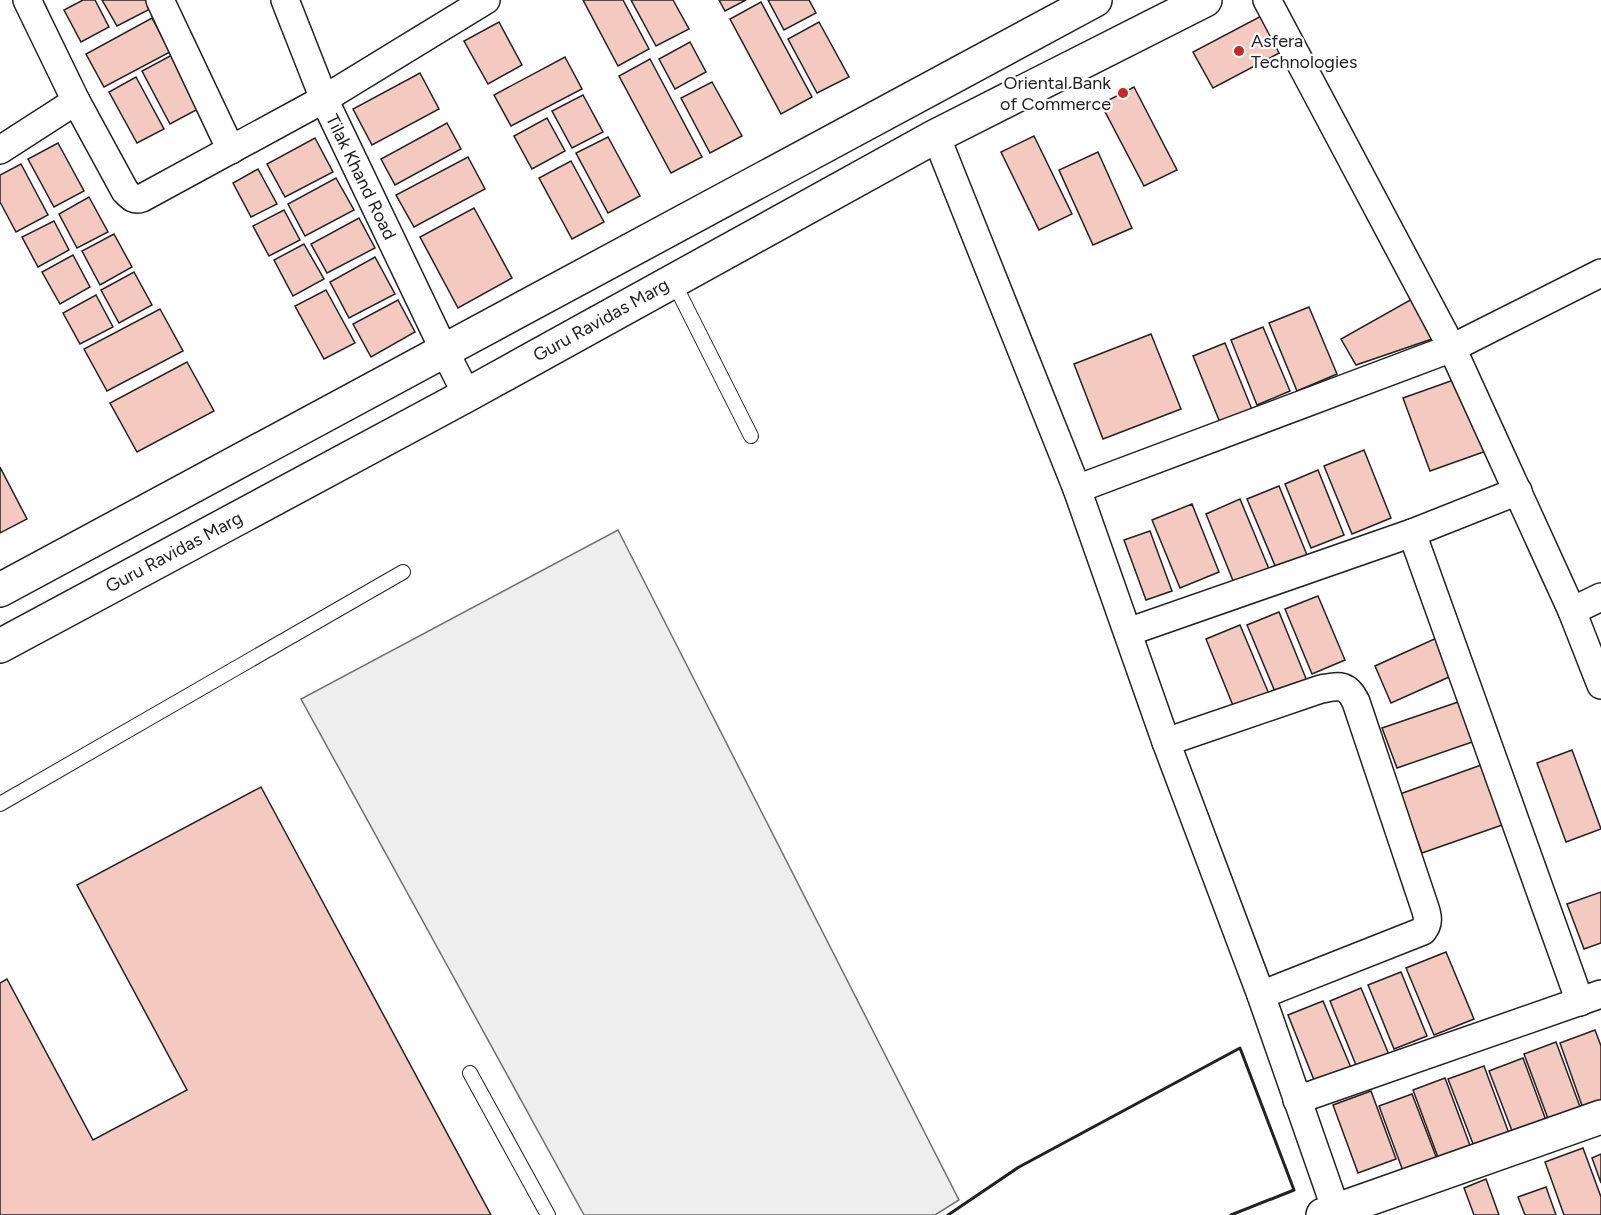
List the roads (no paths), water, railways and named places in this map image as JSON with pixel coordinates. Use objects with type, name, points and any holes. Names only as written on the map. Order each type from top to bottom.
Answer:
[{"type":"main road","points":[[0,590],[1095,0]]},
{"type":"main road","name":"Guru Ravidas Marg","points":[[0,646],[467,394],[936,136],[1205,0]]},
{"type":"main road","points":[[1330,1212],[1601,1117]]},
{"type":"street","points":[[27,0],[76,101],[125,191],[136,200],[324,99],[486,0]]},
{"type":"street","points":[[160,0],[231,150]]},
{"type":"street","name":"Tilak Khand Road","points":[[285,0],[324,99],[467,394]]},
{"type":"street","points":[[1267,0],[1452,348],[1572,611],[1601,685]]},
{"type":"street","points":[[0,150],[76,101]]},
{"type":"street","points":[[936,136],[1077,489],[1166,742],[1261,995],[1297,1100],[1330,1212]]},
{"type":"street","points":[[1077,489],[1452,348],[1601,273]]},
{"type":"street","points":[[1128,632],[1412,533],[1518,491]]},
{"type":"street","points":[[1297,1100],[1590,998],[1412,533]]},
{"type":"street","points":[[1572,611],[1601,597]]},
{"type":"street","points":[[1166,742],[1321,689],[1336,686],[1347,688],[1356,702],[1425,908],[1427,925],[1423,931],[1261,995]]},
{"type":"lane","points":[[673,281],[751,436]]},
{"type":"lane","points":[[0,804],[403,572]]},
{"type":"lane","points":[[470,1073],[548,1215]]},
{"type":"place","name":"Asfera Technologies","points":[[1239,51]]},
{"type":"place","name":"Oriental Bank of Commerce","points":[[1123,93]]}]
